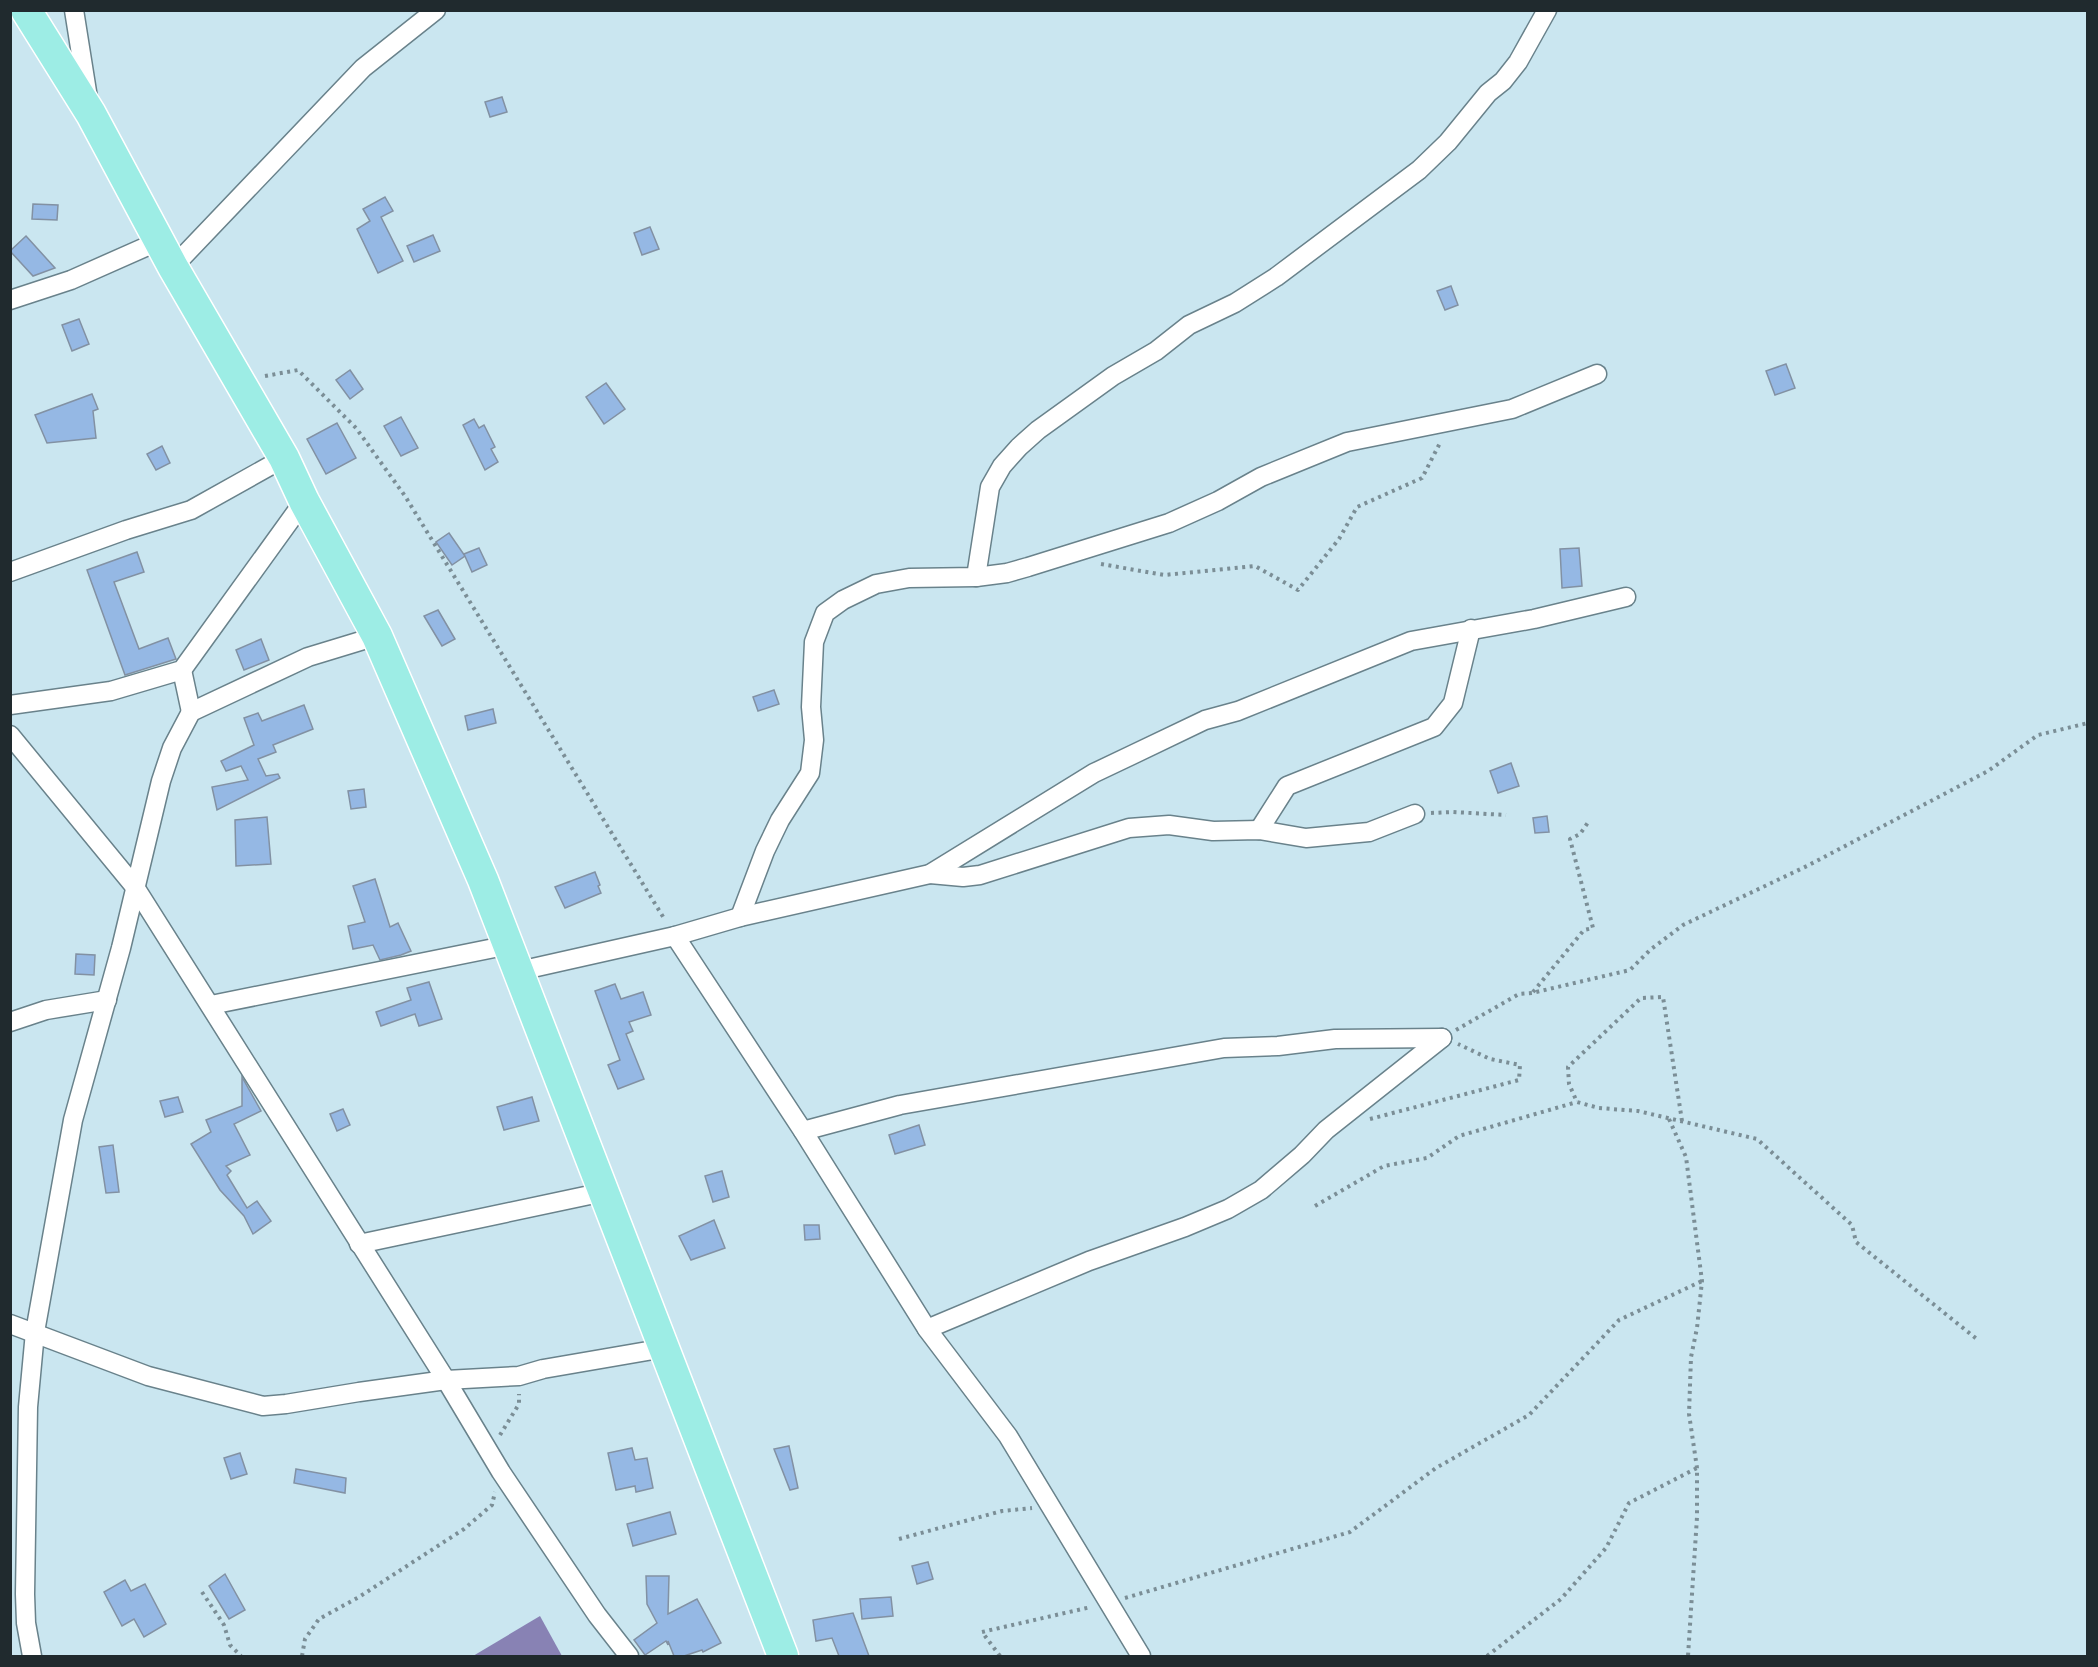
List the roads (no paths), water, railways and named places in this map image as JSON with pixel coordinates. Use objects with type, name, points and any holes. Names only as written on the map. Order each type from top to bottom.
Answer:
[{"type":"main road","points":[[26,10],[91,114],[173,267],[284,458],[304,501],[377,636],[483,880],[783,1656]]},
{"type":"street","points":[[74,10],[91,114]]},
{"type":"street","points":[[173,267],[363,68],[436,10]]},
{"type":"street","points":[[976,577],[990,487],[1002,466],[1019,447],[1038,429],[1113,376],[1156,351],[1189,325],[1235,303],[1276,277],[1419,170],[1448,142],[1488,93],[1503,81],[1518,62],[1547,10]]},
{"type":"street","points":[[10,300],[71,280],[159,241]]},
{"type":"street","points":[[741,917],[765,851],[780,820],[810,773],[814,740],[811,707],[814,642],[825,613],[843,600],[876,584],[909,578],[976,577],[1007,573],[1028,567],[1169,523],[1218,501],[1261,477],[1347,442],[1407,432],[1512,409],[1597,374]]},
{"type":"street","points":[[10,572],[126,530],[192,510],[284,458]]},
{"type":"street","points":[[10,705],[111,691],[182,670],[304,501]]},
{"type":"street","points":[[930,874],[1094,773],[1205,720],[1238,711],[1411,641],[1534,618],[1626,597]]},
{"type":"street","points":[[1259,830],[1287,786],[1434,727],[1453,702],[1471,629]]},
{"type":"street","points":[[32,1656],[26,1623],[25,1594],[28,1407],[35,1332],[73,1120],[107,1000],[161,781],[172,748],[191,712],[308,657],[377,636]]},
{"type":"street","points":[[182,670],[191,712]]},
{"type":"street","points":[[10,735],[135,887],[446,1380],[495,1462],[597,1615],[629,1656]]},
{"type":"street","points":[[211,1005],[514,958],[675,936],[741,917],[930,874],[963,877],[980,875],[1129,828],[1169,825],[1213,831],[1259,830],[1306,838],[1369,832],[1415,814]]},
{"type":"street","points":[[675,936],[803,1131],[927,1329],[1008,1436],[1141,1656]]},
{"type":"street","points":[[10,1022],[46,1011],[107,1000]]},
{"type":"street","points":[[803,1131],[900,1105],[1224,1048],[1278,1046],[1335,1039],[1442,1038],[1326,1130],[1302,1155],[1261,1190],[1185,1227],[1089,1261],[927,1329]]},
{"type":"street","points":[[359,1244],[604,1192]]},
{"type":"street","points":[[11,1320],[35,1332],[148,1376],[263,1406],[446,1380],[519,1376],[543,1369],[665,1348]]},
{"type":"street","points":[[10,1416],[28,1407]]}]
